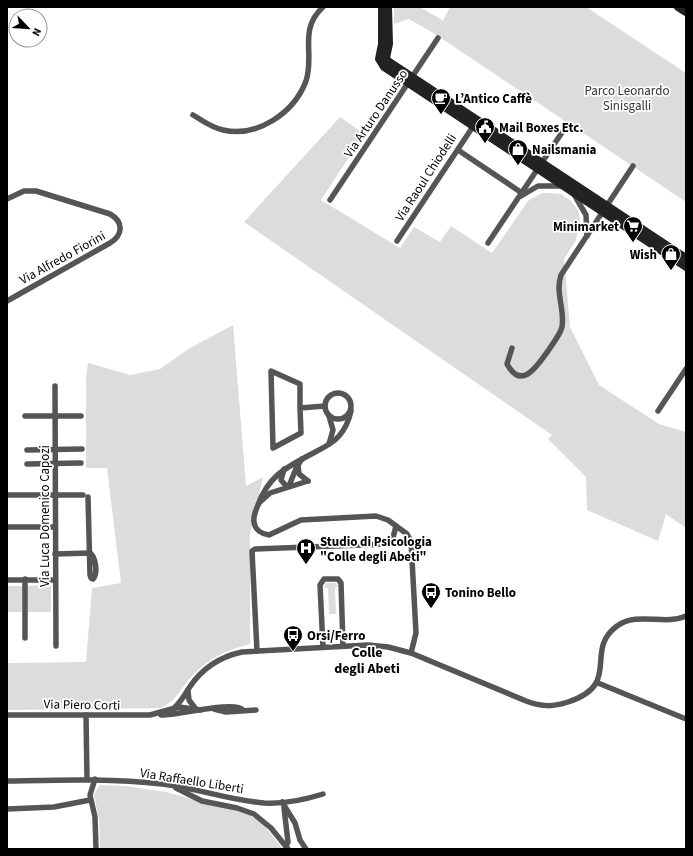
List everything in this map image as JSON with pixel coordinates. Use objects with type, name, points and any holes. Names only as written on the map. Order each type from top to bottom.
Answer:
[{"type":"main road","points":[[383,7],[389,44],[387,59],[410,80],[605,209],[686,267]]},
{"type":"main road","points":[[678,7],[686,12]]},
{"type":"main road","points":[[540,166],[568,189],[605,209],[686,258]]},
{"type":"street","points":[[193,115],[212,126],[224,130],[241,131],[256,128],[280,116],[296,99],[306,82],[308,69],[309,30],[316,14],[323,7]]},
{"type":"street","name":"Via Arturo Danusso","points":[[330,200],[438,38]]},
{"type":"street","name":"Via Raoul Chiodelli","points":[[397,241],[475,123]]},
{"type":"street","points":[[488,243],[567,125]]},
{"type":"street","points":[[458,150],[522,193]]},
{"type":"street","points":[[512,348],[507,364],[511,372],[524,376],[536,369],[561,328],[562,318],[558,289],[561,275],[633,166]]},
{"type":"street","points":[[518,199],[538,186],[548,185],[568,189],[586,215],[587,237]]},
{"type":"street","name":"Via Alfredo Fiorini","points":[[7,301],[110,243],[117,238],[121,229],[118,220],[110,214],[36,191],[28,190],[8,197]]},
{"type":"street","points":[[658,411],[686,369]]},
{"type":"street","points":[[271,371],[300,384],[300,408],[300,433],[273,448],[271,371]]},
{"type":"street","name":"Via Luca Domenico Capozi","points":[[55,386],[54,464],[56,646]]},
{"type":"street","points":[[330,444],[333,430],[325,406],[328,398],[339,393],[346,395],[350,399],[351,411],[346,426],[340,436],[330,444],[300,462],[284,469],[268,484],[261,495],[257,506],[253,520],[255,526],[260,532],[269,535],[298,520],[381,516],[407,534],[411,541],[416,633],[411,653]]},
{"type":"street","points":[[300,408],[325,406]]},
{"type":"street","points":[[329,416],[342,419],[351,411]]},
{"type":"street","points":[[25,416],[81,416]]},
{"type":"street","points":[[27,450],[82,449]]},
{"type":"street","points":[[257,506],[266,495],[308,481],[299,474],[300,462]]},
{"type":"street","points":[[288,487],[300,462]]},
{"type":"street","points":[[27,464],[81,463]]},
{"type":"street","points":[[284,469],[281,480],[288,487]]},
{"type":"street","points":[[7,495],[86,496],[90,553],[55,554]]},
{"type":"street","points":[[257,651],[252,551],[388,544],[392,542],[396,526]]},
{"type":"street","points":[[7,528],[55,527]]},
{"type":"street","points":[[323,647],[320,585],[324,579],[338,579],[341,583],[344,646]]},
{"type":"street","points":[[7,580],[55,580]]},
{"type":"street","points":[[25,580],[25,638]]},
{"type":"street","points":[[174,708],[180,703],[203,671],[221,658],[242,652],[344,646],[378,646],[411,653],[539,706],[552,706],[582,697],[589,693],[598,683],[603,646],[608,635],[617,626],[630,620],[675,620],[686,616]]},
{"type":"street","points":[[598,683],[686,719]]},
{"type":"street","points":[[189,689],[188,697],[190,704],[201,710]]},
{"type":"street","name":"Via Piero Corti","points":[[7,714],[173,715],[238,706],[243,710],[256,710]]},
{"type":"street","name":"Via Piero Corti","points":[[157,715],[174,708],[187,707],[201,710]]},
{"type":"street","points":[[86,715],[87,779]]},
{"type":"street","name":"Via Raffaello Liberti","points":[[7,781],[87,779],[134,781],[172,786],[253,801],[300,801],[323,794]]},
{"type":"street","points":[[95,779],[91,790],[90,800],[95,817],[96,849]]},
{"type":"street","points":[[172,786],[197,799],[236,808],[254,814],[271,828],[287,848]]},
{"type":"street","points":[[7,809],[54,807],[90,800]]},
{"type":"street","points":[[282,802],[286,819],[287,848]]},
{"type":"street","points":[[282,802],[295,823],[300,840],[306,849]]},
{"type":"green space","name":"Parco Leonardo Sinisgalli","points":[[394,7],[420,7],[442,20],[442,22],[450,7],[586,7],[686,73],[686,202],[435,34],[409,19],[394,24]]},
{"type":"green space","points":[[340,117],[364,134],[321,200],[400,248],[414,227],[440,242],[451,226],[492,253],[528,201],[542,193],[550,193],[561,194],[571,201],[579,212],[580,224],[576,240],[564,259],[570,327],[599,385],[659,424],[686,432],[686,528],[666,514],[658,541],[587,510],[586,477],[548,439],[552,435],[244,222]]},
{"type":"green space","points":[[233,325],[246,486],[263,477],[250,534],[250,644],[220,655],[206,663],[188,680],[179,693],[168,704],[161,708],[7,710],[7,663],[86,662],[92,588],[121,583],[107,468],[86,468],[86,378],[88,363],[130,375],[160,369],[190,348]]},
{"type":"green space","points":[[326,583],[335,583],[338,586],[335,588],[336,614],[329,614],[328,588],[324,588]]},
{"type":"green space","points":[[51,585],[51,612],[27,612],[26,586]]},
{"type":"green space","points":[[7,586],[23,586],[22,612],[7,612]]},
{"type":"green space","points":[[100,785],[125,786],[166,792],[248,814],[262,823],[283,849],[100,849],[99,821],[94,794]]},
{"type":"place","name":"L’Antico Caffè","points":[[441,115]]},
{"type":"place","name":"Mail Boxes Etc.","points":[[485,144]]},
{"type":"place","name":"Nailsmania","points":[[518,166]]},
{"type":"place","name":"Minimarket","points":[[633,243]]},
{"type":"place","name":"Wish","points":[[671,271]]},
{"type":"place","name":"Studio di Psicologia \"Colle degli Abeti\"","points":[[306,565]]},
{"type":"place","name":"Tonino Bello","points":[[431,609]]},
{"type":"place","name":"Orsi/Ferro","points":[[293,652]]},
{"type":"district","name":"Colle degli Abeti","points":[[367,660]]}]
